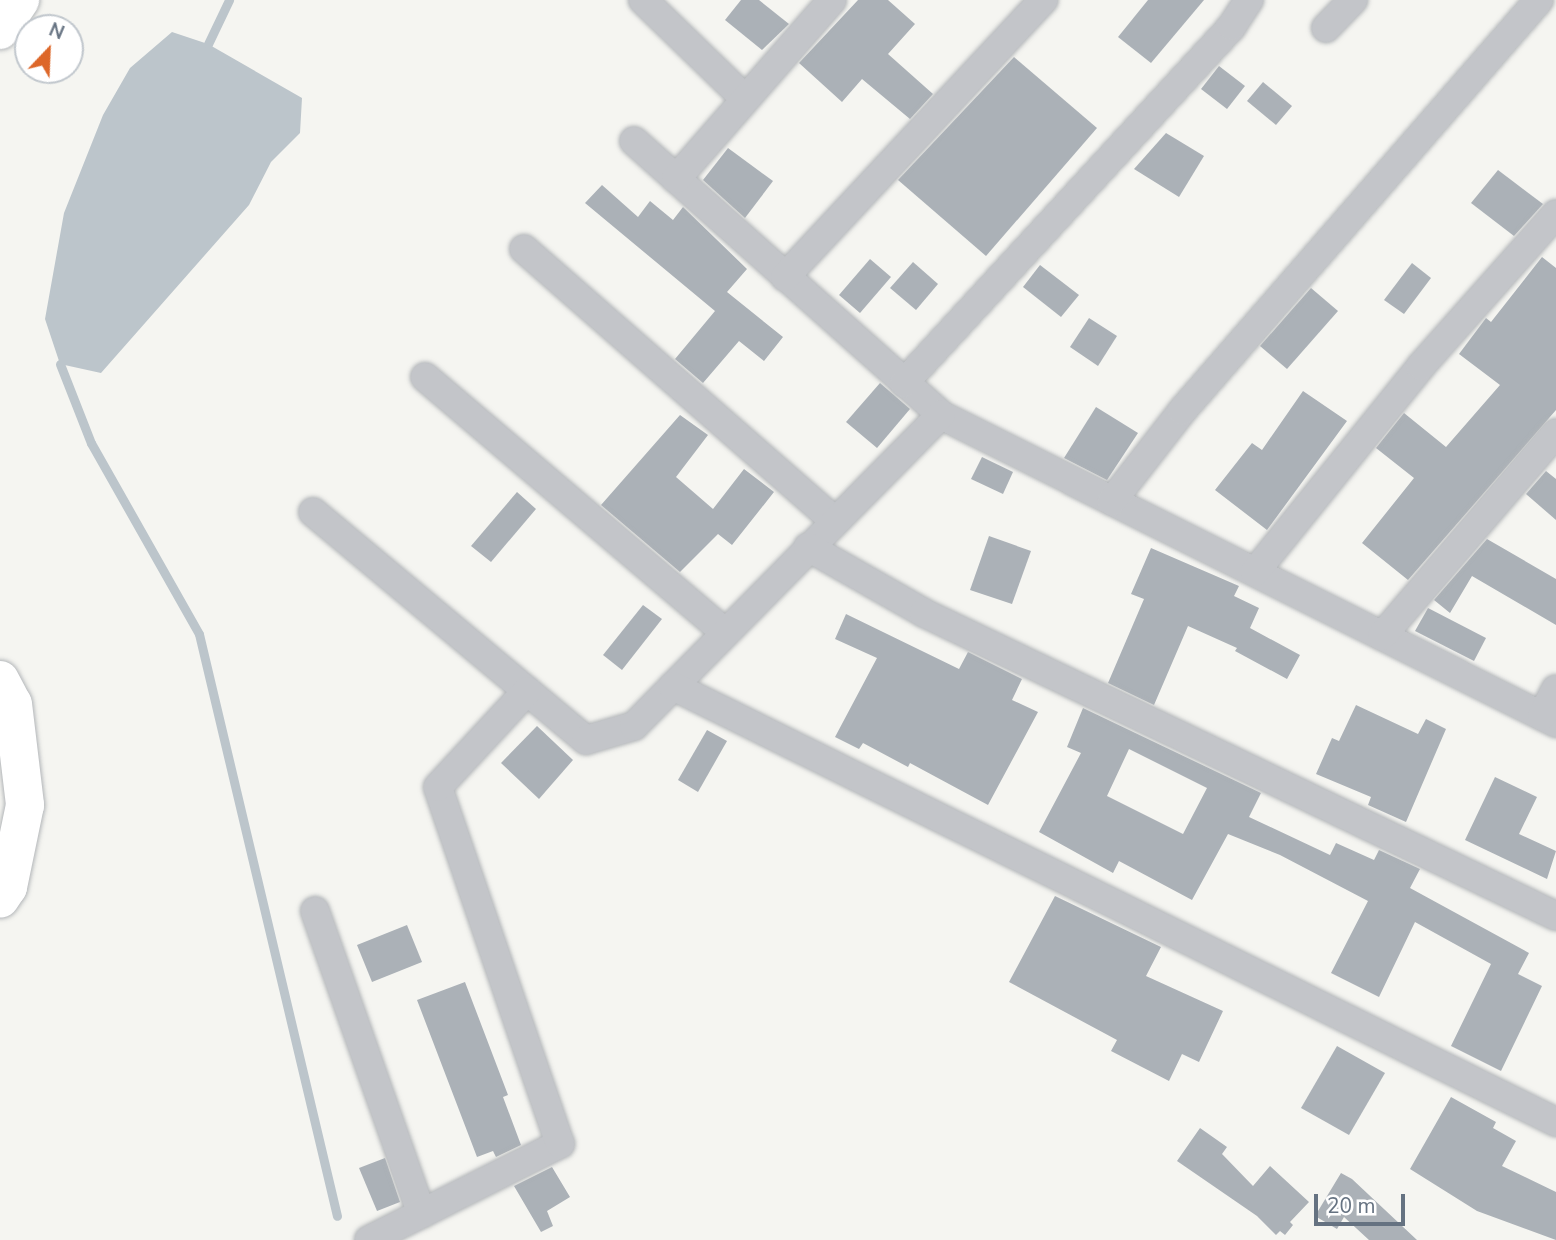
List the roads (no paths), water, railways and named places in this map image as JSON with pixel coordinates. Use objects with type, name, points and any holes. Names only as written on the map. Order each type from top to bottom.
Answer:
[{"type":"highway","points":[[0,30],[20,0]]},
{"type":"highway","points":[[0,680],[13,704],[25,805],[8,887],[0,899]]},
{"type":"street","points":[[643,0],[746,99]]},
{"type":"street","points":[[676,179],[832,0]]},
{"type":"street","points":[[785,276],[1043,0]]},
{"type":"street","points":[[904,383],[1223,37],[1249,0]]},
{"type":"street","points":[[1326,28],[1353,0]]},
{"type":"street","points":[[1112,501],[1182,411],[1539,0]]},
{"type":"street","points":[[634,141],[941,415],[1549,720],[1556,689]]},
{"type":"street","points":[[1255,572],[1421,366],[1556,214]]},
{"type":"street","points":[[524,249],[834,520]]},
{"type":"street","points":[[425,377],[725,632]]},
{"type":"street","points":[[313,512],[586,740],[634,726],[834,520],[941,415]]},
{"type":"street","points":[[1382,636],[1556,433]]},
{"type":"street","points":[[808,547],[924,613],[1556,916]]},
{"type":"street","points":[[673,686],[1556,1122]]},
{"type":"street","points":[[369,1240],[560,1144],[438,786],[527,691]]},
{"type":"street","points":[[315,911],[422,1214]]},
{"type":"waterway","points":[[208,44],[229,0]]},
{"type":"waterway","points":[[60,364],[91,443],[199,634],[337,1216]]}]
